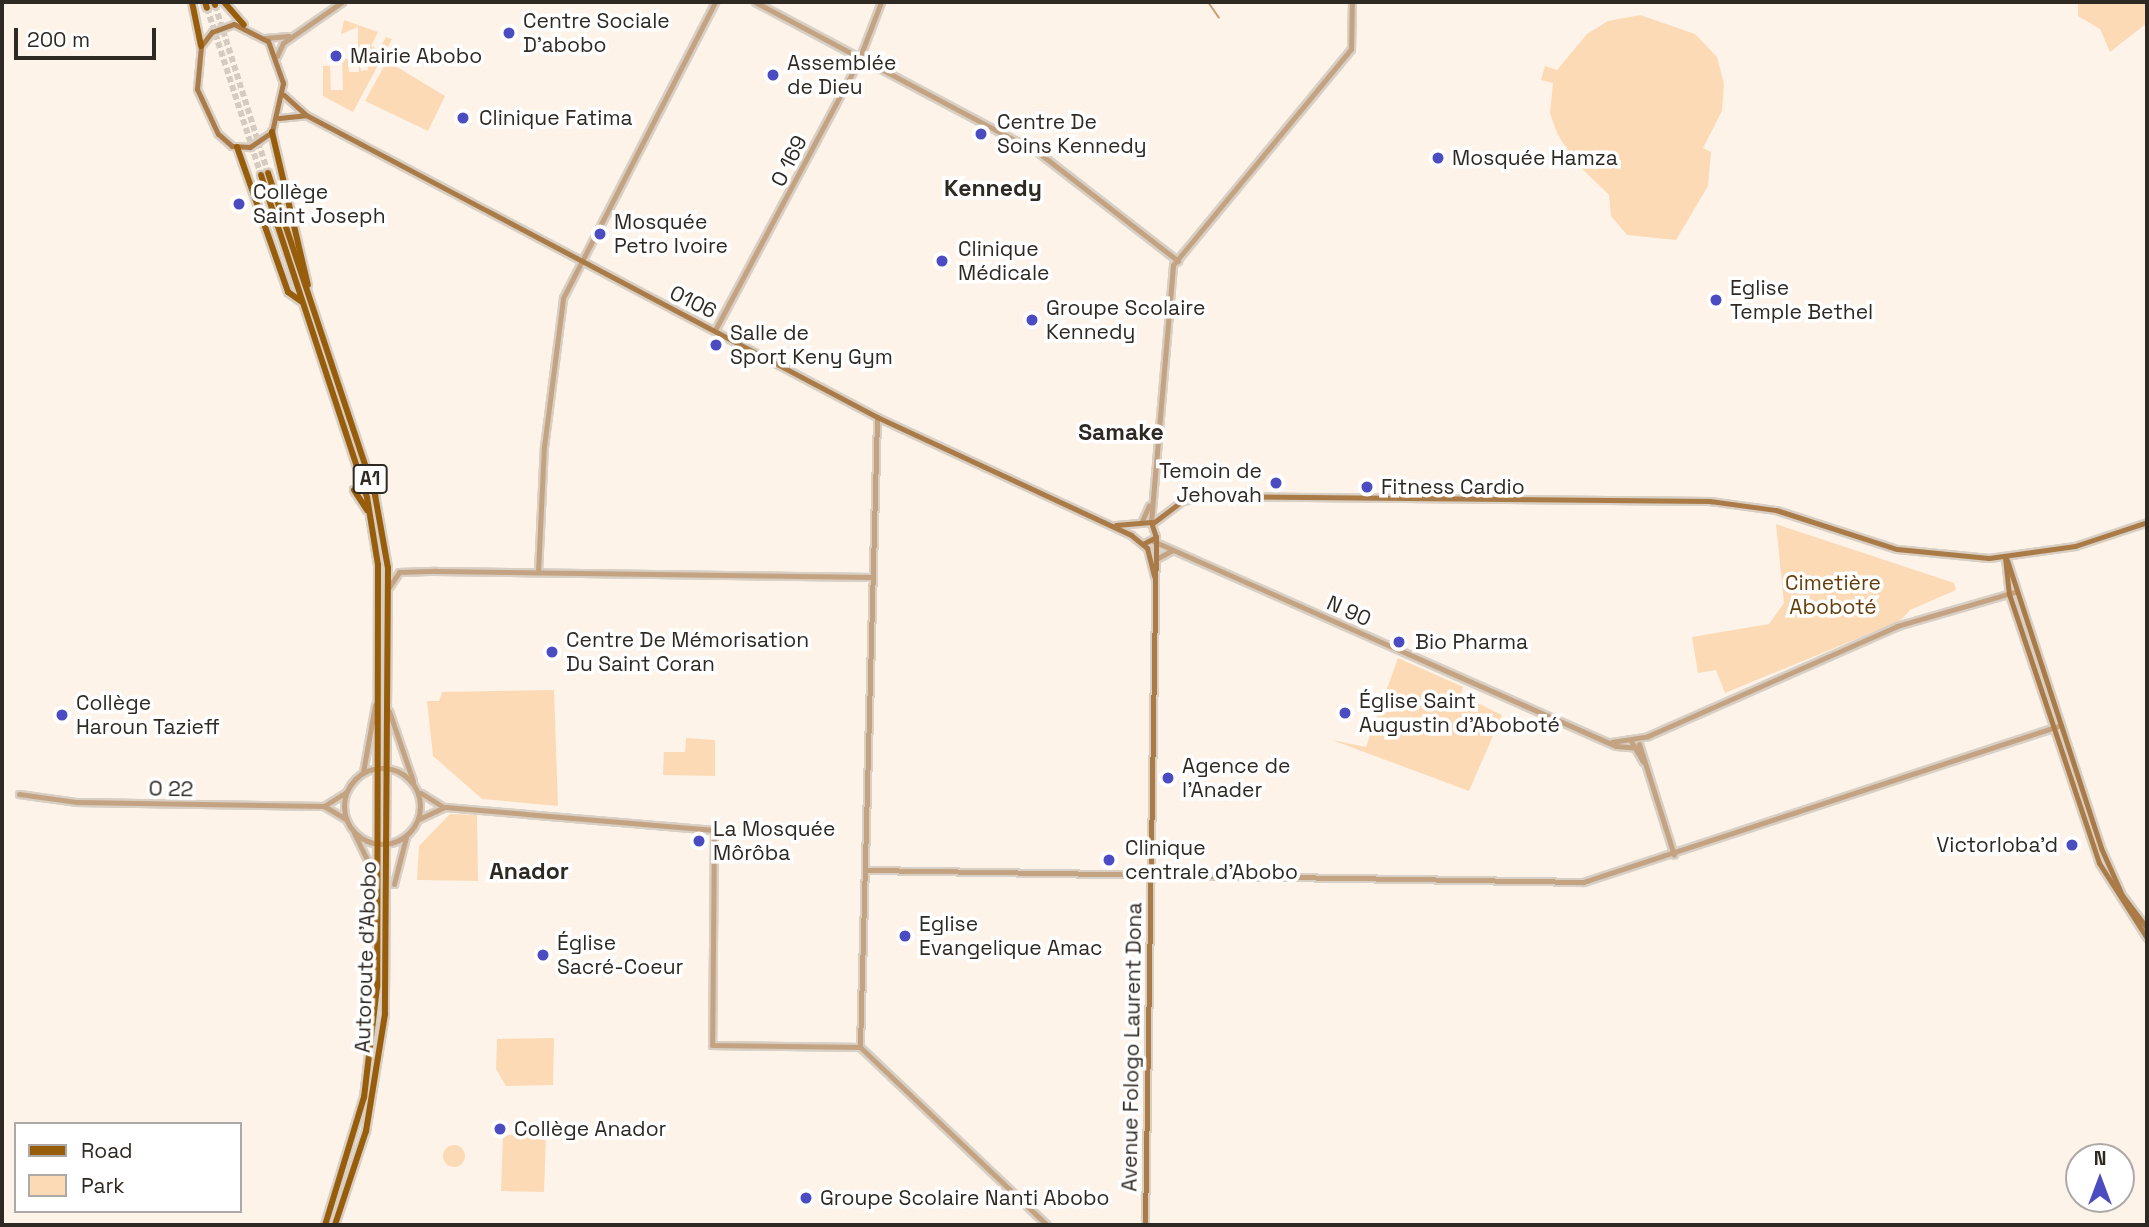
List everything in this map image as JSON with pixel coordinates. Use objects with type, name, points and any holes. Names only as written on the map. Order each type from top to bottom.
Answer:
[{"type":"main road","points":[[192,2],[201,46],[197,79],[204,113],[237,147],[288,292],[301,300]]},
{"type":"main road","points":[[224,2],[244,25],[265,38],[277,56],[284,95],[279,118],[272,132],[257,145],[237,147]]},
{"type":"main road","points":[[201,46],[218,29],[244,25]]},
{"type":"main road","name":"O106","points":[[284,95],[306,115],[877,417],[1134,537]]},
{"type":"main road","points":[[279,118],[306,115]]},
{"type":"main road","points":[[272,132],[309,270],[308,290]]},
{"type":"main road","name":"A1","points":[[380,767],[378,565],[370,515],[301,300],[265,174],[308,290],[375,495],[388,589],[390,768]]},
{"type":"main road","points":[[354,490],[370,515]]},
{"type":"main road","points":[[1109,524],[1152,523],[1165,514],[1205,496],[1709,501],[1776,510],[1897,549],[2005,558],[2076,546],[2147,522]]},
{"type":"main road","points":[[1139,523],[1134,537],[1143,544],[1155,540],[1165,514]]},
{"type":"main road","points":[[1152,523],[1157,530]]},
{"type":"main road","name":"Avenue Fologo Laurent Dona","points":[[1145,1225],[1155,540]]},
{"type":"main road","name":"Avenue Fologo Laurent Dona","points":[[1143,544],[1154,576]]},
{"type":"main road","points":[[2005,558],[2012,593],[2107,863],[2147,928]]},
{"type":"main road","points":[[2059,726],[2109,884],[2147,938]]},
{"type":"main road","name":"Autoroute d'Abobo","points":[[325,1225],[352,1152],[371,1057],[380,767]]},
{"type":"main road","name":"Autoroute d'Abobo","points":[[335,1225],[374,1098],[388,907],[390,768]]},
{"type":"main road","points":[[388,907],[394,884]]},
{"type":"street","points":[[277,56],[293,35],[342,2]]},
{"type":"street","points":[[538,572],[557,332],[579,258],[715,2]]},
{"type":"street","points":[[755,2],[1039,153],[1178,261]]},
{"type":"street","name":"O 169","points":[[715,330],[859,59],[881,2]]},
{"type":"street","points":[[1152,523],[1151,503],[1170,274],[1351,49],[1352,2]]},
{"type":"street","points":[[265,38],[293,35]]},
{"type":"street","points":[[860,1047],[869,870],[871,577],[877,417]]},
{"type":"street","points":[[1139,523],[1151,503]]},
{"type":"street","name":"N 90","points":[[1155,540],[1632,750]]},
{"type":"street","points":[[1156,559],[1173,550]]},
{"type":"street","points":[[388,589],[399,572],[871,577]]},
{"type":"street","name":"N 90","points":[[1609,742],[1647,736],[1897,626],[2012,593]]},
{"type":"street","points":[[346,818],[324,806],[346,792],[363,772],[378,692]]},
{"type":"street","points":[[389,712],[416,787],[419,820]]},
{"type":"street","points":[[869,870],[1583,882],[1674,855],[2059,726]]},
{"type":"street","points":[[1632,750],[1640,748],[1647,736]]},
{"type":"street","points":[[1634,740],[1640,748],[1674,855]]},
{"type":"street","points":[[1632,750],[1634,740]]},
{"type":"street","points":[[1632,750],[1643,762]]},
{"type":"street","points":[[363,772],[380,767],[390,768],[445,807],[714,830],[712,1045],[860,1047],[1047,1225]]},
{"type":"street","points":[[346,792],[346,818],[377,881]]},
{"type":"street","name":"O 22","points":[[19,794],[126,804],[324,806]]},
{"type":"street","points":[[394,884],[406,836],[419,820],[445,807]]},
{"type":"street","points":[[353,831],[378,844],[388,844],[406,836]]},
{"type":"green space","points":[[2078,2],[2147,2],[2147,23],[2110,52],[2100,29],[2078,16]]},
{"type":"green space","points":[[1640,15],[1695,34],[1717,57],[1724,84],[1722,111],[1703,148],[1711,152],[1708,186],[1676,240],[1627,235],[1611,216],[1609,195],[1574,161],[1557,133],[1550,113],[1553,83],[1541,80],[1545,66],[1557,70],[1587,34],[1608,21]]},
{"type":"green space","points":[[344,20],[378,32],[371,46],[379,50],[386,37],[392,39],[353,112],[323,96],[323,66],[330,66],[331,90],[343,90],[342,59],[348,59],[349,72],[359,72],[358,58],[361,71],[368,70],[367,50],[358,53],[358,27],[341,34]]},
{"type":"green space","points":[[387,61],[445,96],[428,131],[365,101]]},
{"type":"green space","name":"Cimetière Aboboté","points":[[1776,524],[1954,583],[1956,590],[1910,610],[1900,621],[1725,693],[1716,670],[1698,673],[1692,637],[1769,624],[1784,603]]},
{"type":"green space","points":[[1398,658],[1463,687],[1459,703],[1463,696],[1502,715],[1469,791],[1332,740],[1366,747]]},
{"type":"green space","points":[[554,690],[558,806],[482,799],[433,756],[427,701],[439,701],[442,692]]},
{"type":"green space","points":[[686,738],[715,740],[715,776],[663,775],[664,752],[685,752]]},
{"type":"green space","points":[[450,814],[477,815],[478,881],[417,880],[419,846]]},
{"type":"green space","points":[[554,1038],[553,1085],[506,1086],[496,1069],[497,1039]]},
{"type":"green space","points":[[503,1135],[546,1136],[544,1192],[501,1191]]},
{"type":"green space","points":[[454,1145],[462,1148],[465,1156],[462,1164],[454,1167],[446,1164],[443,1156],[446,1148]]},
{"type":"waterway","points":[[1208,2],[1219,18]]},
{"type":"tunnel","points":[[215,5],[268,173]]},
{"type":"tunnel","points":[[207,8],[261,175]]},
{"type":"place","name":"Centre Sociale D'abobo","points":[[509,33]]},
{"type":"place","name":"Mairie Abobo","points":[[336,56]]},
{"type":"place","name":"Assemblée de Dieu","points":[[773,75]]},
{"type":"place","name":"Clinique Fatima","points":[[463,118]]},
{"type":"place","name":"Centre De Soins Kennedy","points":[[981,134]]},
{"type":"place","name":"Mosquée Hamza","points":[[1438,158]]},
{"type":"place","name":"Collège Saint Joseph","points":[[239,204]]},
{"type":"place","name":"Mosquée Petro Ivoire","points":[[600,234]]},
{"type":"place","name":"Clinique Médicale","points":[[942,261]]},
{"type":"place","name":"Eglise Temple Bethel","points":[[1716,300]]},
{"type":"place","name":"Groupe Scolaire Kennedy","points":[[1032,320]]},
{"type":"place","name":"Salle de Sport Keny Gym","points":[[716,345]]},
{"type":"place","name":"Temoin de Jehovah","points":[[1276,483]]},
{"type":"place","name":"Fitness Cardio","points":[[1367,487]]},
{"type":"place","name":"Bio Pharma","points":[[1399,642]]},
{"type":"place","name":"Centre De Mémorisation Du Saint Coran","points":[[552,652]]},
{"type":"place","name":"Église Saint Augustin d’Aboboté","points":[[1345,713]]},
{"type":"place","name":"Collège Haroun Tazieff","points":[[62,715]]},
{"type":"place","name":"Agence de l’Anader","points":[[1168,778]]},
{"type":"place","name":"La Mosquée Môrôba","points":[[699,841]]},
{"type":"place","name":"Victorloba'd","points":[[2072,845]]},
{"type":"place","name":"Clinique centrale d'Abobo","points":[[1109,860]]},
{"type":"place","name":"Eglise Evangelique Amac","points":[[905,936]]},
{"type":"place","name":"Église Sacré-Coeur","points":[[543,955]]},
{"type":"place","name":"Collège Anador","points":[[500,1129]]},
{"type":"place","name":"Groupe Scolaire Nanti Abobo","points":[[806,1198]]},
{"type":"district","name":"Kennedy","points":[[993,188]]},
{"type":"district","name":"Samake","points":[[1121,432]]},
{"type":"district","name":"Anador","points":[[529,871]]}]
